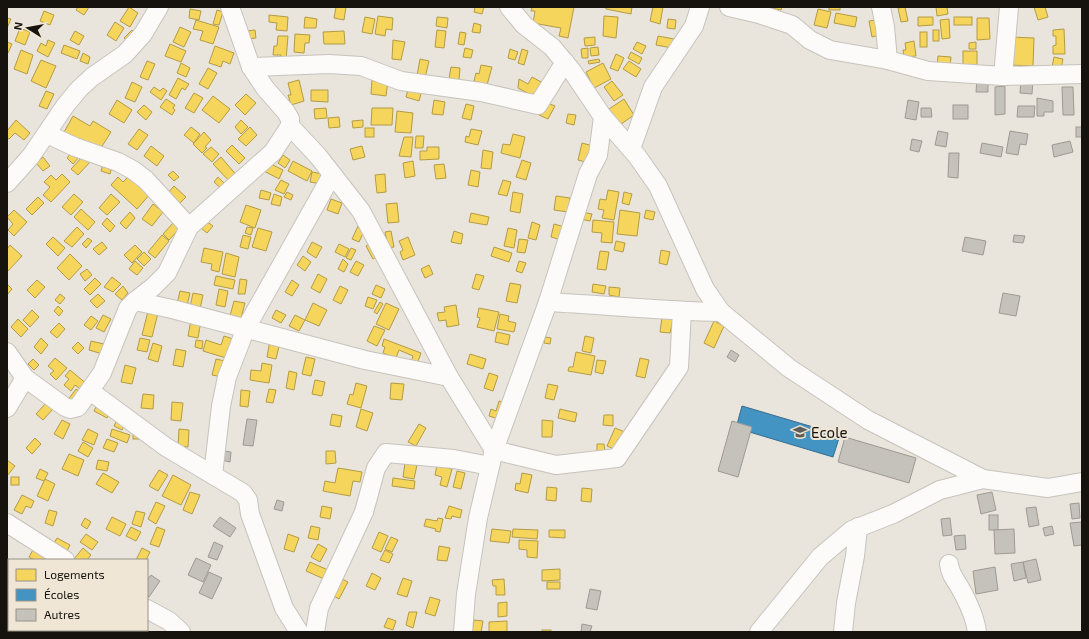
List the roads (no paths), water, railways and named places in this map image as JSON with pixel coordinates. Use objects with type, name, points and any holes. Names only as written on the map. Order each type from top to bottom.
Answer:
[{"type":"street","points":[[7,183],[47,134],[65,106],[92,77],[125,54],[143,34],[159,7]]},
{"type":"street","points":[[7,352],[14,359],[25,378],[65,407],[70,409],[78,407],[102,372],[128,308],[167,273],[189,227],[273,152],[290,126],[290,119],[286,112],[265,88],[251,67],[230,7]]},
{"type":"street","points":[[509,7],[524,25],[552,47],[565,62],[603,117],[631,149],[658,186],[675,220],[705,289],[721,312],[788,368],[875,424],[983,479],[1048,488],[1082,482]]},
{"type":"street","points":[[631,149],[653,87],[694,26],[700,7]]},
{"type":"street","points":[[729,7],[759,14],[792,25],[810,40],[830,50],[888,60],[928,71],[1003,76],[1082,74]]},
{"type":"street","points":[[881,7],[885,27],[888,60]]},
{"type":"street","points":[[1003,76],[1009,7]]},
{"type":"street","points":[[251,67],[329,64],[362,66],[401,82],[481,92],[538,104],[565,62]]},
{"type":"street","points":[[463,632],[467,586],[478,518],[492,458],[548,302],[588,174],[598,154],[603,117]]},
{"type":"street","points":[[290,126],[361,211],[492,458]]},
{"type":"street","points":[[47,134],[75,147],[118,162],[133,170],[146,180],[189,227]]},
{"type":"street","points":[[212,475],[221,406],[227,377],[246,328],[332,175]]},
{"type":"street","points":[[135,301],[172,308],[365,360],[450,377]]},
{"type":"street","points":[[548,302],[611,305],[682,311],[721,312]]},
{"type":"street","points":[[315,632],[319,608],[364,512],[376,468],[386,453],[454,458],[492,458],[556,466],[617,458],[679,367],[682,311]]},
{"type":"street","points":[[7,408],[25,378]]},
{"type":"street","points":[[90,391],[166,446],[243,493],[248,500],[254,525],[284,608],[299,632]]},
{"type":"street","points":[[759,632],[820,557],[852,530],[893,514],[940,490],[983,479]]},
{"type":"street","points":[[7,523],[63,559]]},
{"type":"street","points":[[844,632],[846,603],[856,556],[858,528]]},
{"type":"street","points":[[949,564],[950,572],[960,587],[975,619],[977,632]]},
{"type":"street","points":[[148,610],[169,621],[181,632]]},
{"type":"place","name":"Ecole","points":[[800,432]]}]
